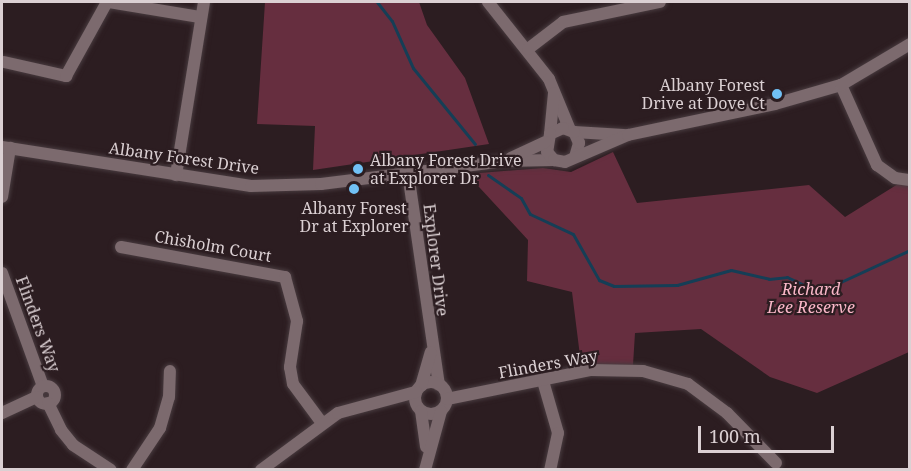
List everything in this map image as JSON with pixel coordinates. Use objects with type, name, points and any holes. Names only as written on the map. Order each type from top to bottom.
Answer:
[{"type":"street","points":[[4,62],[66,76],[108,2],[200,17]]},
{"type":"street","points":[[176,175],[200,44],[200,17],[204,2]]},
{"type":"street","points":[[488,2],[528,49],[554,92],[579,143],[575,157]]},
{"type":"street","points":[[528,49],[563,22],[660,2]]},
{"type":"street","points":[[554,92],[547,152],[554,160],[565,162],[628,135],[775,104],[841,85],[909,44]]},
{"type":"street","points":[[841,85],[878,165],[896,178],[909,180]]},
{"type":"street","points":[[548,138],[559,129],[628,135]]},
{"type":"street","name":"Albany Forest Drive","points":[[505,161],[548,138]]},
{"type":"street","points":[[2,197],[6,148]]},
{"type":"street","name":"Albany Forest Drive","points":[[6,148],[176,175],[267,186],[408,173],[505,161],[554,160]]},
{"type":"street","name":"Explorer Drive","points":[[408,173],[431,351],[443,390],[441,411],[427,451],[425,470]]},
{"type":"street","name":"Chisholm Court","points":[[121,247],[285,277],[297,321],[290,367],[293,384],[322,423]]},
{"type":"street","name":"Flinders Way","points":[[2,273],[43,386],[55,393],[42,400]]},
{"type":"street","name":"Explorer Drive","points":[[427,451],[418,398],[431,351]]},
{"type":"street","name":"Flinders Way","points":[[418,398],[443,390],[474,394],[591,370],[644,371],[688,384],[727,413],[776,463]]},
{"type":"street","points":[[132,470],[160,428],[169,397],[170,371]]},
{"type":"street","points":[[543,381],[558,433],[550,470]]},
{"type":"street","points":[[261,470],[322,423],[352,408],[418,398],[431,414],[441,411]]},
{"type":"street","points":[[2,413],[42,400],[73,445],[111,470]]},
{"type":"green space","points":[[265,2],[419,2],[427,25],[465,78],[489,144],[313,170],[315,126],[257,124]]},
{"type":"green space","name":"Richard Lee Reserve","points":[[613,152],[637,203],[809,185],[845,217],[898,184],[909,185],[909,352],[817,393],[770,377],[701,329],[635,333],[633,365],[581,364],[572,292],[527,281],[528,240],[467,174],[543,168],[571,172]]},
{"type":"waterway","points":[[377,2],[392,21],[413,68],[475,144]]},
{"type":"waterway","points":[[488,175],[521,198],[530,214],[573,234],[599,280],[614,286],[677,285],[731,270],[769,279],[787,277],[819,292],[910,250]]},
{"type":"place","name":"Albany Forest Drive at Dove Ct","points":[[777,94]]},
{"type":"place","name":"Albany Forest Drive at Explorer Dr","points":[[358,169]]},
{"type":"place","name":"Albany Forest Dr at Explorer","points":[[354,189]]}]
